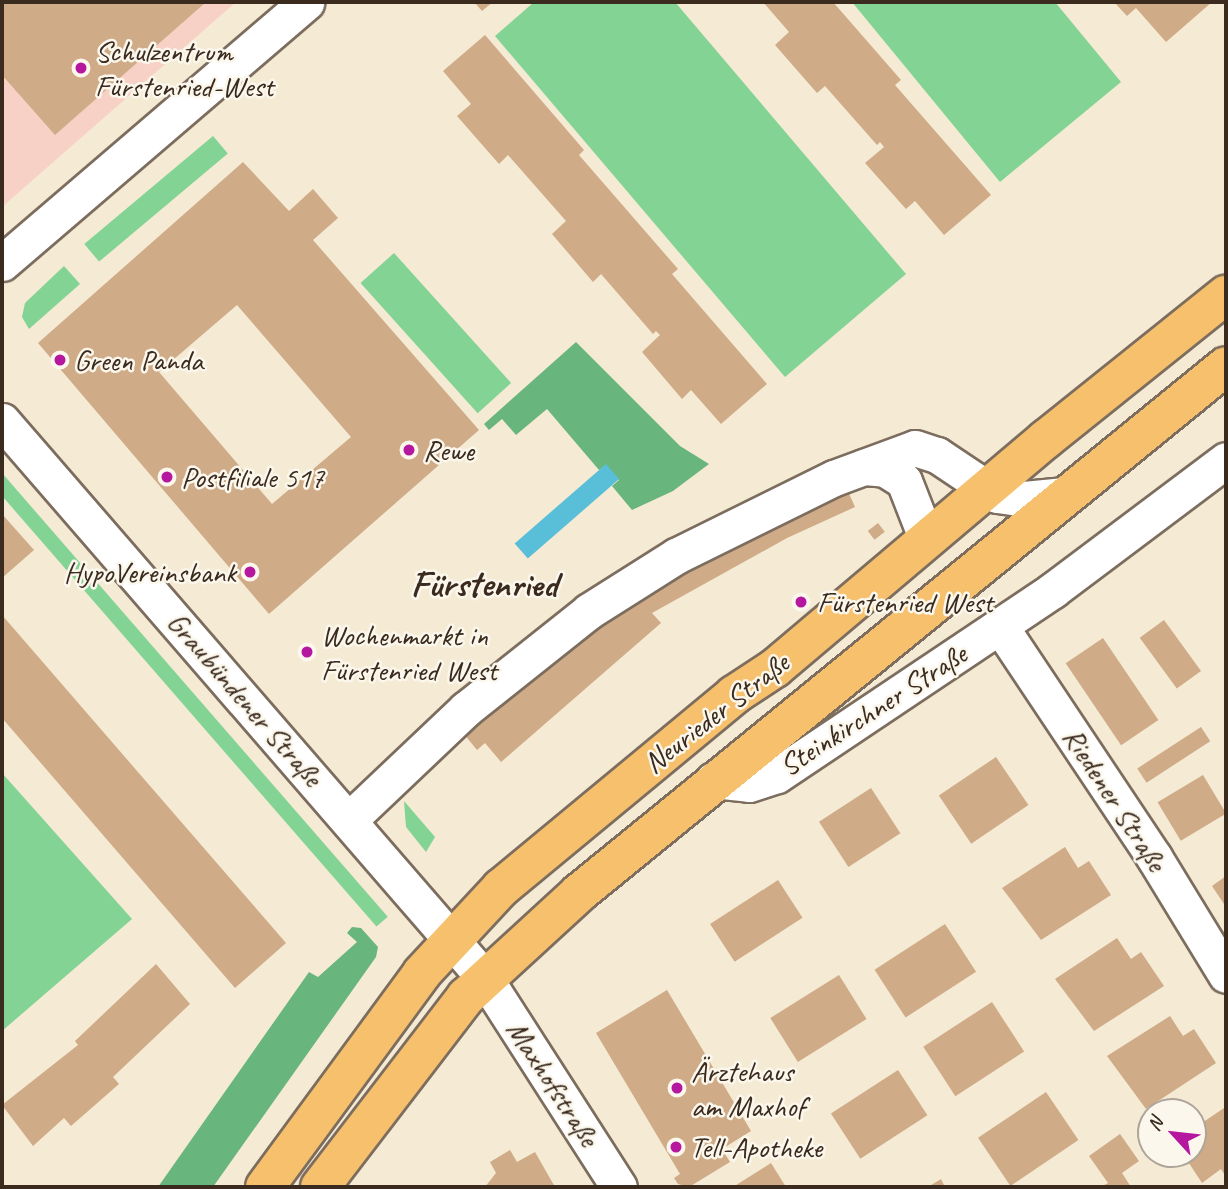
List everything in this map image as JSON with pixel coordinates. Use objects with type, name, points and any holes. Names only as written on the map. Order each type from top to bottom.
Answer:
[{"type":"main road","name":"Neurieder Straße","points":[[265,1187],[452,938],[524,867],[734,695],[775,668],[986,490],[1226,295]]},
{"type":"main road","name":"Neurieder Straße","points":[[320,1187],[440,1028],[485,980],[713,780],[1226,366]]},
{"type":"street","points":[[2,263],[306,2]]},
{"type":"street","name":"Graubündener Straße","points":[[2,421],[350,819],[485,980]]},
{"type":"street","points":[[350,819],[466,709],[589,611],[676,556],[899,451],[927,450],[986,490],[1024,499],[1065,495]]},
{"type":"street","name":"Steinkirchner Straße","points":[[713,780],[749,784],[777,775],[1000,626],[1226,460]]},
{"type":"street","points":[[864,467],[885,469],[904,481],[926,540]]},
{"type":"street","name":"Riedener Straße","points":[[1000,626],[1154,857],[1226,975]]},
{"type":"street","name":"Maxhofstraße","points":[[485,980],[619,1187]]},
{"type":"shaded area","name":"Schulzentrum Fürstenried-West","points":[[2,2],[236,2],[2,207]]},
{"type":"green space","points":[[534,2],[675,2],[906,274],[785,377],[495,36]]},
{"type":"green space","points":[[852,2],[1055,2],[1121,82],[1000,182]]},
{"type":"green space","points":[[213,136],[228,154],[99,262],[84,244]]},
{"type":"green space","points":[[394,253],[511,383],[478,413],[361,283]]},
{"type":"green space","points":[[64,266],[80,284],[29,329],[22,317],[25,303]]},
{"type":"green space","points":[[576,342],[680,446],[709,464],[673,491],[632,510],[612,486],[619,480],[606,465],[599,470],[547,409],[516,435],[502,419],[489,430],[484,424]]},
{"type":"green space","points":[[2,473],[388,917],[376,927],[2,496]]},
{"type":"green space","points":[[2,773],[132,919],[2,1031]]},
{"type":"green space","points":[[404,801],[435,837],[426,852],[406,827]]},
{"type":"green space","points":[[352,927],[361,928],[378,947],[376,957],[213,1187],[158,1187],[309,972],[318,977],[357,942],[347,933]]},
{"type":"water","points":[[606,464],[619,479],[528,558],[515,543]]},
{"type":"building","name":"Schulzentrum Fürstenried-West","points":[[2,2],[206,2],[55,135],[2,75]]},
{"type":"building","points":[[474,2],[493,2],[482,11]]},
{"type":"building","points":[[763,2],[833,2],[901,80],[895,85],[991,195],[944,235],[915,201],[906,209],[865,163],[884,147],[880,142],[877,145],[825,86],[817,93],[775,45],[789,32]]},
{"type":"building","points":[[1114,2],[1212,2],[1166,42],[1136,8],[1127,16]]},
{"type":"building","points":[[485,35],[584,150],[579,155],[678,269],[672,274],[767,384],[721,424],[691,390],[682,399],[642,352],[660,335],[656,331],[653,334],[601,274],[593,282],[552,234],[566,221],[508,155],[499,164],[457,116],[471,104],[443,71]]},
{"type":"building","points":[[243,162],[289,211],[313,189],[338,218],[313,240],[479,430],[269,614],[38,343]],"holes":[[[237,305],[351,437],[272,504],[159,372]]]},
{"type":"building","points":[[847,489],[855,507],[787,538],[652,613],[661,623],[501,762],[485,743],[477,750],[463,733],[615,615],[703,560]]},
{"type":"building","points":[[2,514],[34,550],[2,578]]},
{"type":"building","points":[[878,523],[885,532],[875,540],[868,531]]},
{"type":"building","points":[[2,615],[286,943],[235,988],[2,718]]},
{"type":"building","points":[[1164,620],[1201,671],[1177,689],[1140,638]]},
{"type":"building","points":[[1103,638],[1158,720],[1121,745],[1066,663]]},
{"type":"building","points":[[1201,727],[1210,741],[1147,783],[1137,768]]},
{"type":"building","points":[[996,757],[1028,805],[971,844],[939,796]]},
{"type":"building","points":[[1203,775],[1226,814],[1181,841],[1158,802]]},
{"type":"building","points":[[871,788],[900,833],[848,867],[819,822]]},
{"type":"building","points":[[1065,847],[1078,868],[1089,861],[1111,895],[1041,940],[1002,888]]},
{"type":"building","points":[[1226,876],[1226,907],[1212,886]]},
{"type":"building","points":[[778,880],[803,918],[735,962],[710,924]]},
{"type":"building","points":[[945,924],[976,972],[906,1018],[875,970]]},
{"type":"building","points":[[1117,938],[1131,959],[1141,952],[1164,986],[1094,1031],[1055,979]]},
{"type":"building","points":[[156,964],[190,1004],[113,1077],[119,1084],[71,1126],[64,1118],[33,1146],[2,1105],[78,1045],[75,1041]]},
{"type":"building","points":[[839,975],[867,1019],[798,1062],[770,1018]]},
{"type":"building","name":"Ärztehaus am Maxhof","points":[[667,990],[751,1131],[722,1149],[730,1162],[689,1187],[678,1184],[674,1178],[680,1174],[596,1033]]},
{"type":"building","points":[[992,1002],[1024,1051],[955,1096],[923,1047]]},
{"type":"building","points":[[1170,1016],[1183,1036],[1194,1029],[1216,1063],[1163,1098],[1138,1098],[1107,1056]]},
{"type":"building","points":[[898,1070],[927,1115],[860,1159],[831,1114]]},
{"type":"building","points":[[1046,1092],[1078,1140],[1010,1186],[978,1138]]},
{"type":"building","points":[[1224,1108],[1226,1177],[1221,1169],[1202,1183],[1192,1168],[1207,1168],[1207,1120]]},
{"type":"building","points":[[1120,1134],[1137,1158],[1137,1162],[1122,1173],[1131,1187],[1101,1187],[1108,1183],[1089,1156]]},
{"type":"building","points":[[510,1150],[517,1162],[535,1152],[555,1187],[485,1187],[496,1173],[490,1162]]},
{"type":"building","points":[[771,1163],[786,1187],[733,1187]]},
{"type":"building","points":[[941,1179],[945,1187],[928,1187]]},
{"type":"place","name":"Schulzentrum Fürstenried-West","points":[[81,68]]},
{"type":"place","name":"Green Panda","points":[[60,360]]},
{"type":"place","name":"Rewe","points":[[409,450]]},
{"type":"place","name":"Postfiliale 517","points":[[167,477]]},
{"type":"place","name":"HypoVereinsbank","points":[[250,572]]},
{"type":"place","name":"Fürstenried West","points":[[801,602]]},
{"type":"place","name":"Wochenmarkt in Fürstenried West","points":[[307,652]]},
{"type":"place","name":"Ärztehaus am Maxhof","points":[[677,1088]]},
{"type":"place","name":"Tell-Apotheke","points":[[676,1147]]},
{"type":"district","name":"Fürstenried","points":[[484,584]]}]
